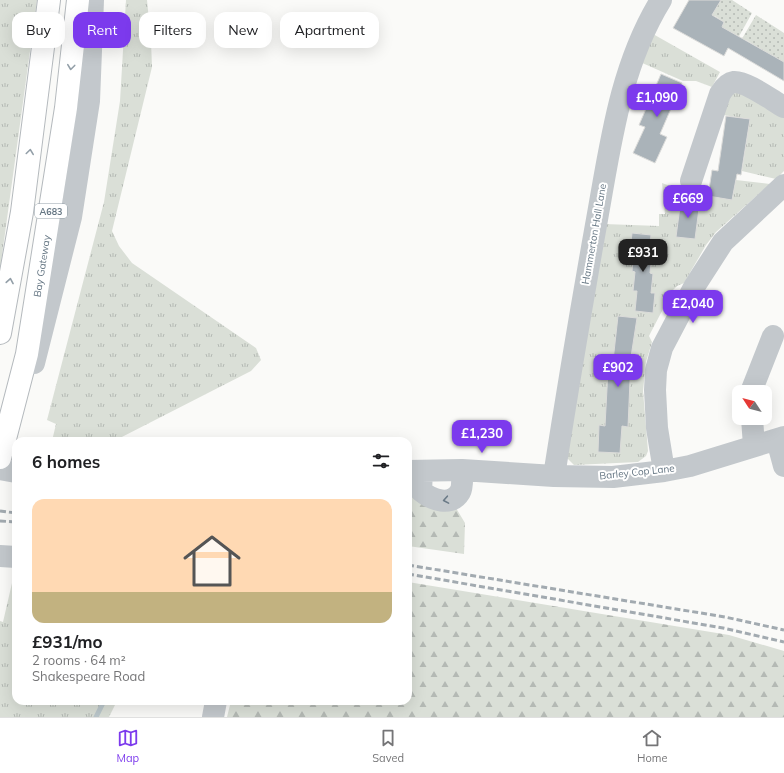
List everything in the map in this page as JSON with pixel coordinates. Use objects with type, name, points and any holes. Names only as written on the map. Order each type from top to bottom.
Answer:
[{"type":"highway","name":"A683","points":[[0,333],[22,212],[48,0]]},
{"type":"highway","name":"Bay Gateway","points":[[2,449],[12,420],[27,354],[66,108],[78,0]]},
{"type":"street","points":[[12,420],[36,356],[71,217],[89,101],[93,0]]},
{"type":"street","name":"Hammerton Hall Lane","points":[[554,476],[616,115],[640,42],[661,0]]},
{"type":"street","points":[[691,181],[720,94],[725,87],[734,82],[745,85],[784,107]]},
{"type":"street","points":[[664,471],[657,428],[654,390],[656,370],[662,348],[694,287],[723,242],[784,185]]},
{"type":"street","points":[[754,385],[773,336]]},
{"type":"street","points":[[752,425],[754,446]]},
{"type":"street","points":[[780,438],[784,466]]},
{"type":"street","name":"Barley Cop Lane","points":[[462,470],[461,491],[454,498],[441,501],[429,498],[421,491],[415,471],[462,470],[554,476],[613,477],[664,471],[690,466],[780,438]]},
{"type":"street","points":[[0,469],[12,471]]},
{"type":"street","points":[[0,556],[12,557]]},
{"type":"street","points":[[213,717],[215,705]]},
{"type":"green space","points":[[0,0],[37,0],[35,12],[12,12],[12,48],[30,48],[0,270]]},
{"type":"green space","points":[[126,0],[147,0],[148,12],[139,12],[139,48],[151,48],[152,67],[112,231],[119,246],[132,263],[256,348],[261,360],[251,371],[122,437],[53,437],[56,424],[47,420],[104,202],[120,101],[123,48],[131,48],[131,12],[125,12]]},
{"type":"green space","points":[[707,0],[732,0],[752,13],[737,40],[722,27],[724,22],[715,16],[711,23]]},
{"type":"green space","points":[[756,15],[784,33],[784,63],[746,40],[743,45],[740,42]]},
{"type":"green space","points":[[653,34],[720,72],[712,87],[696,81],[683,81],[640,62]]},
{"type":"green space","points":[[735,91],[784,113],[784,171],[776,179],[742,171],[750,119],[723,115],[729,97]]},
{"type":"green space","points":[[736,180],[770,184],[716,232],[706,245],[684,283],[677,286],[673,290],[649,336],[652,342],[646,362],[643,391],[648,451],[646,456],[638,462],[574,465],[566,457],[604,224],[659,226],[659,214],[665,214],[662,183],[700,197],[701,194],[732,200]]},
{"type":"green space","points":[[412,488],[456,508],[465,523],[464,554],[412,547]]},
{"type":"green space","points":[[12,583],[12,705],[115,705],[109,717],[0,717],[0,621],[3,622]]},
{"type":"green space","points":[[412,583],[729,635],[784,651],[784,717],[227,717],[230,705],[412,705]]},
{"type":"building","points":[[689,0],[721,0],[712,15],[724,22],[722,27],[784,62],[784,81],[728,48],[724,56],[673,28]]},
{"type":"building","points":[[661,74],[682,83],[660,134],[667,137],[655,163],[633,153],[645,127],[639,125]]},
{"type":"building","points":[[726,116],[750,119],[741,175],[737,174],[732,200],[708,196],[712,170],[718,171]]},
{"type":"building","points":[[681,199],[700,201],[695,239],[676,237]]},
{"type":"building","points":[[632,233],[651,235],[649,254],[652,254],[650,273],[653,274],[651,293],[655,293],[653,313],[635,311],[637,291],[633,291],[635,272],[632,271],[634,252],[630,252]]},
{"type":"building","points":[[618,316],[637,318],[631,357],[628,427],[622,426],[620,453],[598,452],[599,425],[605,426],[608,370],[612,370]]},
{"type":"waterway","points":[[96,717],[102,705]]},
{"type":"railway","points":[[0,511],[12,512]]},
{"type":"railway","points":[[0,521],[12,522]]},
{"type":"railway","points":[[412,566],[725,617],[784,630]]},
{"type":"railway","points":[[412,575],[723,628],[784,642]]}]
